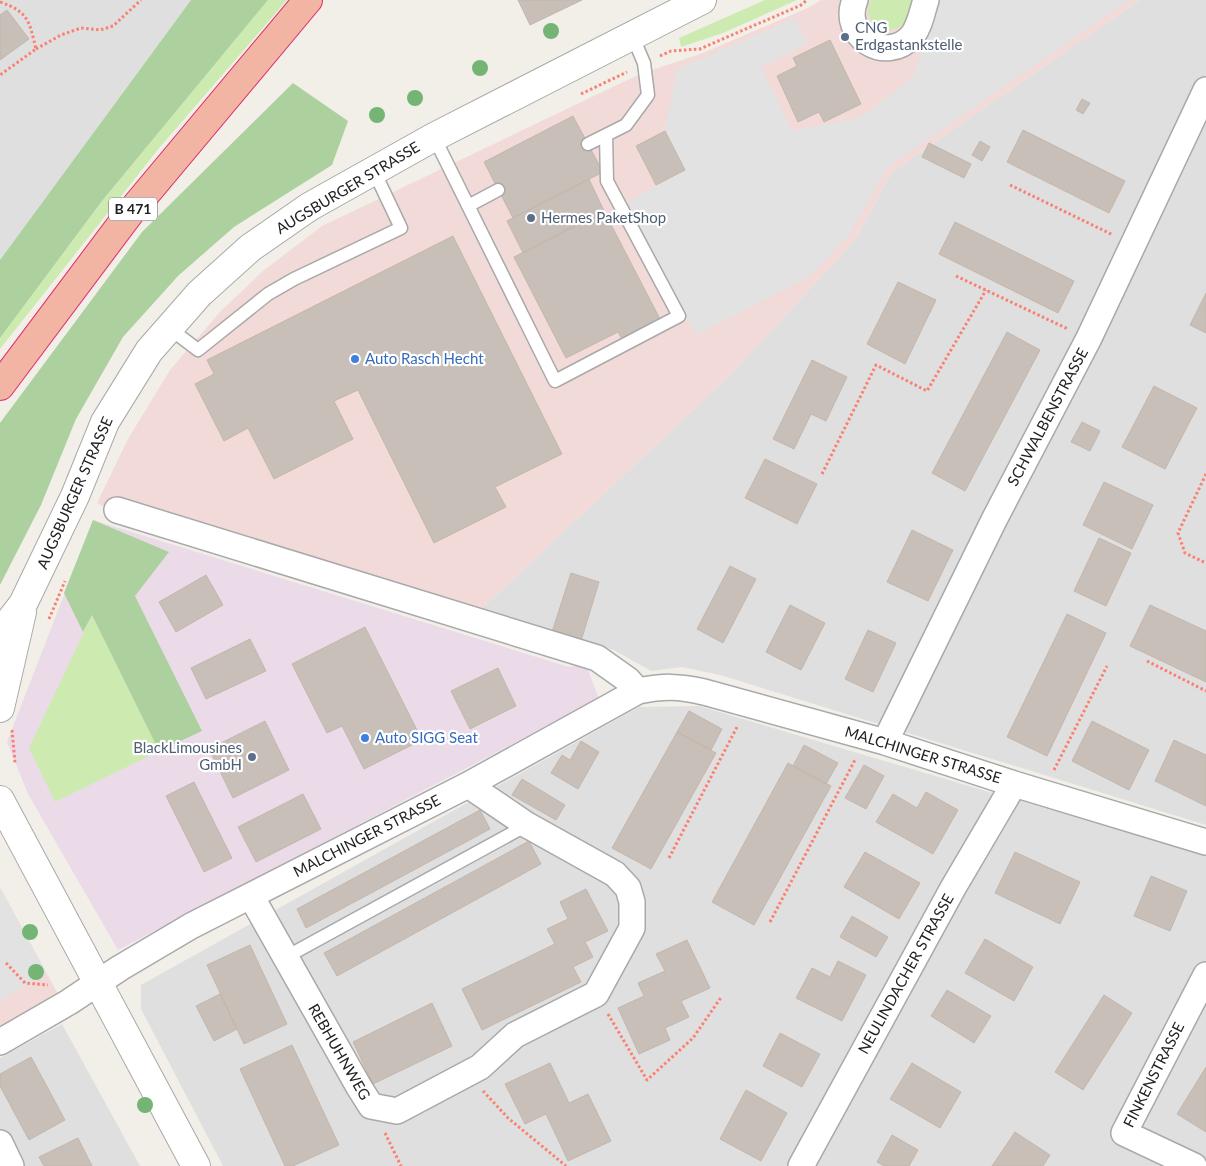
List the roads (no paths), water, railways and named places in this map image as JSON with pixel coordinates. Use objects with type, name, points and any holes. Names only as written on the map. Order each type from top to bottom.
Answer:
[{"type":"highway","name":"B 471","points":[[0,386],[129,214],[308,0]]},
{"type":"street","name":"AUGSBURGER STRASSE","points":[[0,634],[23,604],[75,496],[105,422],[149,351],[199,294],[250,248],[309,207],[434,137],[702,0]]},
{"type":"street","points":[[855,0],[852,18],[855,29],[867,42],[882,48],[900,45],[913,35],[926,0]]},
{"type":"street","name":"SCHWALBENSTRASSE","points":[[876,740],[1089,338],[1206,90]]},
{"type":"street","points":[[116,510],[597,658],[628,680],[638,691]]},
{"type":"street","points":[[5,716],[23,604]]},
{"type":"street","name":"MALCHINGER STRASSE","points":[[0,1042],[191,926],[468,785],[638,691],[662,686],[683,687],[876,740],[1042,793],[1206,842]]},
{"type":"street","name":"NEULINDACHER STRASSE","points":[[801,1166],[953,888],[1014,784]]},
{"type":"street","points":[[468,785],[527,825]]},
{"type":"street","points":[[1,797],[196,1166]]},
{"type":"street","name":"REBHUHNWEG","points":[[251,896],[371,1106],[397,1111],[480,1067],[515,1035],[596,994],[632,928],[632,902],[628,888],[615,874],[527,825]]},
{"type":"street","name":"FINKENSTRASSE","points":[[1194,1166],[1124,1133],[1206,975]]},
{"type":"street","points":[[0,1144],[11,1166]]},
{"type":"lane","points":[[588,144],[626,125],[648,95],[644,63],[632,35]]},
{"type":"lane","points":[[434,137],[555,381],[679,316],[607,180],[606,136]]},
{"type":"lane","points":[[169,328],[198,350],[268,294],[294,279],[401,228],[374,171]]},
{"type":"lane","points":[[468,206],[498,190]]},
{"type":"lane","points":[[286,957],[527,825]]},
{"type":"place","name":"CNG Erdgastankstelle","points":[[845,37]]},
{"type":"place","name":"Hermes PaketShop","points":[[531,218]]},
{"type":"place","name":"Auto Rasch Hecht","points":[[355,359]]},
{"type":"place","name":"Auto SIGG Seat","points":[[365,738]]},
{"type":"place","name":"BlackLimousines GmbH","points":[[252,757]]}]
